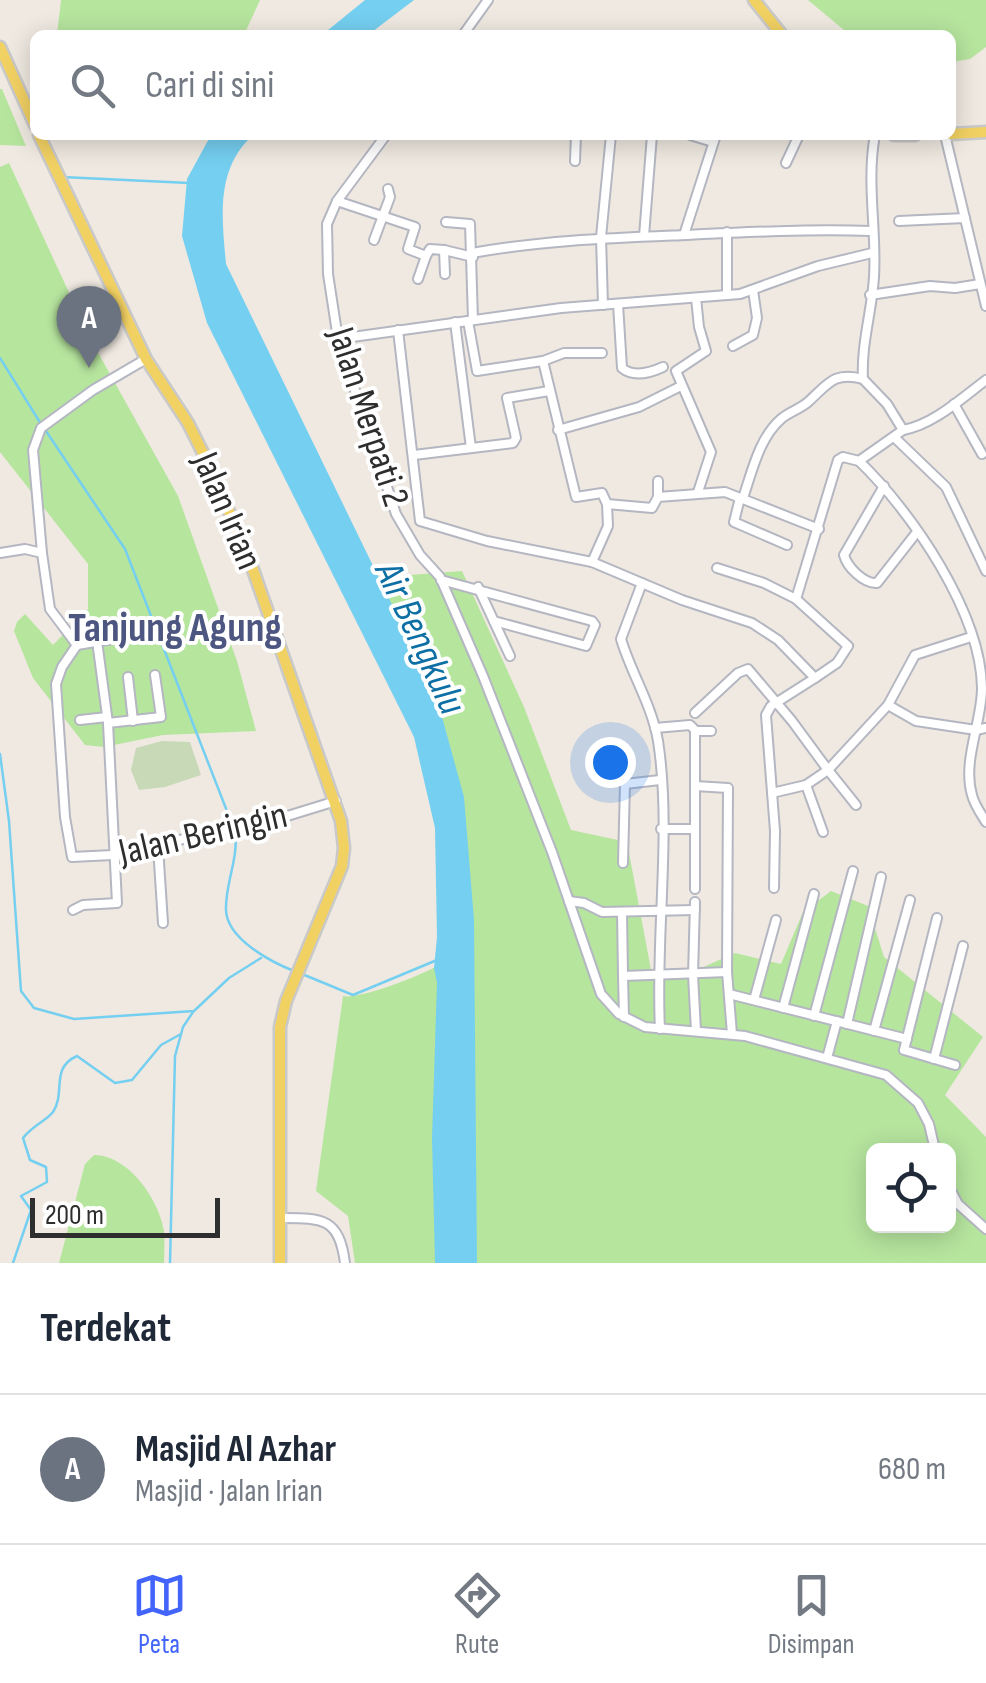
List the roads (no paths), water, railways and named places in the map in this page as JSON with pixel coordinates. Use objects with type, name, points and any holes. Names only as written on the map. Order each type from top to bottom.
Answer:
[{"type":"main road","points":[[754,0],[776,30]]},
{"type":"main road","points":[[0,46],[30,114]]},
{"type":"main road","points":[[956,134],[986,132]]},
{"type":"main road","name":"Jalan Irian","points":[[41,140],[146,359],[188,423],[220,488],[336,801],[344,837],[344,857],[280,1027],[280,1218]]},
{"type":"main road","points":[[280,1218],[280,1263]]},
{"type":"street","points":[[467,30],[488,0]]},
{"type":"street","name":"Jalan Merpati 2","points":[[382,140],[337,200],[326,224],[338,339],[396,514],[416,550],[441,580],[527,784],[600,994],[624,1017]]},
{"type":"street","points":[[575,161],[576,140]]},
{"type":"street","points":[[603,304],[601,237],[610,140]]},
{"type":"street","points":[[644,236],[652,140]]},
{"type":"street","points":[[684,235],[713,140]]},
{"type":"street","points":[[786,164],[797,140]]},
{"type":"street","points":[[863,378],[874,284],[875,140]]},
{"type":"street","points":[[949,140],[986,306]]},
{"type":"street","points":[[374,240],[391,195],[388,189]]},
{"type":"street","points":[[337,200],[415,227],[408,249],[426,256]]},
{"type":"street","points":[[899,221],[965,218]]},
{"type":"street","points":[[446,222],[470,224],[471,320],[477,371],[543,362],[564,352],[602,353]]},
{"type":"street","points":[[418,279],[430,249],[472,255],[540,241],[601,237],[872,231]]},
{"type":"street","points":[[727,232],[727,295]]},
{"type":"street","points":[[444,250],[445,274]]},
{"type":"street","points":[[338,339],[603,304],[727,295],[872,253]]},
{"type":"street","points":[[870,294],[980,284]]},
{"type":"street","points":[[733,346],[754,336],[753,290]]},
{"type":"street","points":[[696,298],[698,327],[706,351],[676,368],[711,452],[698,492]]},
{"type":"street","points":[[618,304],[622,368],[642,374],[663,367]]},
{"type":"street","points":[[455,322],[471,448]]},
{"type":"street","points":[[398,330],[420,521]]},
{"type":"street","points":[[137,635],[77,645],[50,609],[33,450],[45,425],[146,359]]},
{"type":"street","points":[[543,362],[574,496],[602,493],[607,504],[608,526],[592,562]]},
{"type":"street","points":[[787,545],[734,522],[763,442],[782,418],[846,374],[863,378],[904,430]]},
{"type":"street","points":[[859,461],[904,430],[954,404],[986,380]]},
{"type":"street","points":[[558,430],[639,407],[681,386]]},
{"type":"street","points":[[414,455],[515,442],[507,398],[549,390]]},
{"type":"street","points":[[954,404],[982,454]]},
{"type":"street","points":[[894,437],[946,487],[982,552],[986,571]]},
{"type":"street","points":[[796,599],[838,460],[843,457],[859,461],[884,486],[949,581],[971,637],[982,686],[981,729],[971,791],[986,822]]},
{"type":"street","points":[[607,504],[652,508],[658,496],[658,481]]},
{"type":"street","points":[[884,486],[844,555],[845,561],[866,581],[877,583],[917,532]]},
{"type":"street","points":[[658,496],[726,492],[818,529]]},
{"type":"street","points":[[396,514],[473,538],[592,562],[760,627],[815,678]]},
{"type":"street","points":[[0,553],[20,549],[42,554]]},
{"type":"street","points":[[717,568],[764,583],[796,599],[848,646],[837,664],[768,710],[765,720],[776,845],[774,888]]},
{"type":"street","points":[[441,580],[592,621],[594,625],[586,646],[494,621]]},
{"type":"street","points":[[642,583],[621,638],[655,728],[661,829],[657,976],[660,1029]]},
{"type":"street","points":[[478,588],[510,656]]},
{"type":"street","points":[[772,792],[806,784],[828,770],[888,705],[916,655],[971,637]]},
{"type":"street","points":[[73,910],[83,905],[117,903],[107,720],[97,641]]},
{"type":"street","name":"Jalan Beringin","points":[[77,645],[56,684],[68,849],[73,858],[114,856],[158,847],[336,801]]},
{"type":"street","points":[[695,714],[745,668],[778,702],[856,805]]},
{"type":"street","points":[[80,720],[160,717],[155,675]]},
{"type":"street","points":[[128,677],[133,721]]},
{"type":"street","points":[[888,705],[916,721],[981,729]]},
{"type":"street","points":[[655,728],[690,725],[695,731],[695,888]]},
{"type":"street","points":[[695,731],[711,731]]},
{"type":"street","points":[[623,863],[625,784],[660,780]]},
{"type":"street","points":[[806,784],[824,832]]},
{"type":"street","points":[[695,786],[728,788],[727,972],[732,1034]]},
{"type":"street","points":[[661,829],[695,829]]},
{"type":"street","points":[[158,847],[164,924]]},
{"type":"street","points":[[814,1016],[853,871]]},
{"type":"street","points":[[847,1024],[881,877]]},
{"type":"street","points":[[784,1008],[814,894]]},
{"type":"street","points":[[874,1031],[910,900]]},
{"type":"street","points":[[569,901],[602,912],[695,906],[692,975],[696,1031]]},
{"type":"street","points":[[622,912],[624,1017],[660,1029],[732,1034],[886,1075],[918,1103],[933,1143]]},
{"type":"street","points":[[937,918],[904,1050],[955,1065]]},
{"type":"street","points":[[754,1000],[776,920]]},
{"type":"street","points":[[934,1058],[963,946]]},
{"type":"street","points":[[623,976],[727,972]]},
{"type":"street","points":[[728,994],[906,1039]]},
{"type":"street","points":[[827,1058],[837,1021]]},
{"type":"street","points":[[956,1200],[986,1229]]},
{"type":"street","points":[[280,1218],[313,1218],[330,1224],[341,1238],[345,1263]]},
{"type":"water","points":[[365,0],[414,0],[375,30],[328,30]]},
{"type":"water","points":[[208,140],[248,140],[232,163],[224,195],[226,264],[436,695],[464,797],[474,920],[477,1263],[435,1263],[435,828],[414,737],[207,323],[182,236],[187,179]]},
{"type":"waterway","points":[[62,177],[189,183]]},
{"type":"waterway","points":[[0,358],[41,424]]},
{"type":"waterway","points":[[46,431],[125,549],[232,824]]},
{"type":"waterway","points":[[0,754],[9,821],[21,991],[34,1008],[74,1019],[194,1011],[229,978],[261,958]]},
{"type":"waterway","points":[[235,831],[226,900],[228,921],[252,948],[294,971]]},
{"type":"waterway","points":[[302,974],[353,995],[437,960]]},
{"type":"waterway","points":[[170,1263],[175,1056],[183,1027],[193,1012]]},
{"type":"waterway","points":[[13,1263],[31,1210],[21,1196],[47,1182],[46,1167],[30,1160],[23,1138],[53,1112],[64,1067],[77,1056],[115,1083],[132,1080],[161,1045],[181,1034]]},
{"type":"place","name":"Masjid Al Azhar","points":[[89,368]]},
{"type":"district","name":"Tanjung Agung","points":[[175,628]]},
{"type":"water label","name":"Air Bengkulu","points":[[420,638]]}]
